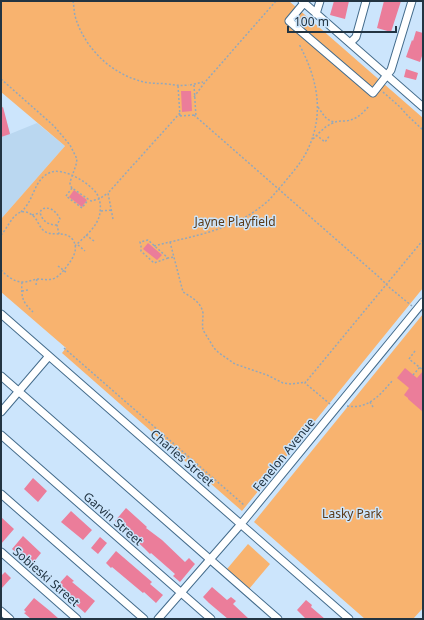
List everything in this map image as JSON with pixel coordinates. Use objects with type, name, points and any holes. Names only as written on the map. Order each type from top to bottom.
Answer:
[{"type":"street","points":[[316,14],[320,1]]},
{"type":"street","points":[[350,43],[356,37],[366,1]]},
{"type":"street","points":[[412,1],[391,70],[387,76],[373,93],[289,21],[303,2],[316,14],[350,43],[387,76],[423,107]]},
{"type":"street","name":"Fenelon Avenue","points":[[158,619],[241,524],[423,302]]},
{"type":"street","name":"Charles Street","points":[[1,314],[349,619]]},
{"type":"street","points":[[1,412],[49,356]]},
{"type":"street","points":[[1,376],[278,619]]},
{"type":"street","name":"Garvin Street","points":[[1,435],[211,619]]},
{"type":"street","points":[[1,494],[144,619]]},
{"type":"street","name":"Sobieski Street","points":[[1,552],[77,619]]},
{"type":"street","points":[[1,611],[10,619]]},
{"type":"path","points":[[73,1],[75,15],[84,36],[99,57],[113,69],[140,82],[178,86],[194,85],[205,82]]},
{"type":"path","points":[[194,97],[205,82],[276,1]]},
{"type":"path","points":[[154,246],[216,230],[240,220],[262,206],[302,161],[308,149],[316,123],[317,92],[313,76],[299,44]]},
{"type":"path","points":[[1,79],[54,126],[70,145],[77,159],[70,185],[91,201],[99,199],[108,193],[180,113]]},
{"type":"path","points":[[194,85],[195,115],[386,284],[417,309]]},
{"type":"path","points":[[178,86],[180,116]]},
{"type":"path","points":[[382,91],[400,106],[423,130]]},
{"type":"path","points":[[317,106],[325,118],[331,122],[355,119],[369,106]]},
{"type":"path","points":[[177,117],[195,115]]},
{"type":"path","points":[[311,140],[326,127],[335,122]]},
{"type":"path","points":[[316,135],[325,142],[330,135]]},
{"type":"path","points":[[1,235],[6,229],[11,218],[21,212],[26,206],[42,178],[49,173],[59,171],[81,180],[92,189],[99,199],[101,211],[99,217],[92,229],[75,246]]},
{"type":"path","points":[[72,188],[66,196],[82,208],[88,200]]},
{"type":"path","points":[[108,193],[113,219]]},
{"type":"path","points":[[32,215],[40,213],[42,209],[47,208],[54,211],[60,219],[57,225],[59,234]]},
{"type":"path","points":[[101,211],[111,210]]},
{"type":"path","points":[[1,270],[12,279],[22,282],[37,279],[48,280],[55,278],[73,258],[75,246],[70,237],[59,234],[50,234],[45,231],[32,215],[21,212]]},
{"type":"path","points":[[40,213],[48,224],[57,225]]},
{"type":"path","points":[[86,235],[94,241]]},
{"type":"path","points":[[168,258],[148,240],[140,242],[141,251],[154,263],[174,257]]},
{"type":"path","points":[[170,242],[182,292],[196,300],[201,307],[203,314],[202,327],[214,348],[235,364],[267,375],[284,383],[292,384],[307,381],[423,240]]},
{"type":"path","points":[[77,244],[85,251]]},
{"type":"path","points":[[58,266],[66,274]]},
{"type":"path","points":[[36,285],[37,279]]},
{"type":"path","points":[[22,282],[24,301],[28,308],[33,312]]},
{"type":"path","points":[[22,291],[28,290]]},
{"type":"path","points":[[64,348],[244,505]]},
{"type":"path","points":[[416,351],[409,358],[423,370]]},
{"type":"path","points":[[414,375],[420,367]]},
{"type":"path","points":[[347,406],[358,406],[370,402],[380,395],[393,380]]},
{"type":"path","points":[[307,381],[305,383],[336,409]]},
{"type":"path","points":[[370,402],[373,407]]},
{"type":"shaded area","points":[[1,101],[10,134],[37,123],[65,146],[1,219]]},
{"type":"green space","name":"Jayne Playfield","points":[[1,1],[289,1],[423,118],[423,288],[242,511],[62,353],[66,348],[1,292],[1,219],[65,146],[1,92]]},
{"type":"green space","name":"Lasky Park","points":[[423,314],[423,608],[413,619],[365,619],[254,522]]},
{"type":"green space","points":[[248,544],[270,564],[249,589],[227,569]]},
{"type":"building","points":[[334,1],[349,1],[345,19],[330,15]]},
{"type":"building","points":[[384,1],[401,1],[391,32],[377,28]]},
{"type":"building","points":[[416,31],[423,33],[423,53],[420,62],[406,57]]},
{"type":"building","points":[[406,69],[418,73],[416,80],[404,77]]},
{"type":"building","points":[[181,91],[191,91],[192,111],[182,112]]},
{"type":"building","points":[[3,107],[10,134],[1,137],[1,108]]},
{"type":"building","points":[[74,190],[87,200],[82,207],[69,197]]},
{"type":"building","points":[[148,243],[162,255],[157,260],[143,249]]},
{"type":"building","points":[[405,368],[417,378],[423,371],[423,412],[404,395],[409,388],[397,378]]},
{"type":"building","points":[[33,478],[47,491],[38,502],[24,489]]},
{"type":"building","points":[[126,508],[147,527],[146,528],[162,540],[185,562],[189,558],[195,564],[180,582],[173,576],[175,574],[151,553],[150,554],[115,521]]},
{"type":"building","points":[[71,511],[92,530],[83,540],[61,522]]},
{"type":"building","points":[[1,517],[14,529],[1,544]]},
{"type":"building","points":[[23,536],[41,553],[33,563],[31,561],[29,564],[12,549]]},
{"type":"building","points":[[100,537],[107,543],[98,554],[91,548]]},
{"type":"building","points":[[116,551],[152,582],[150,584],[163,595],[156,603],[106,563]]},
{"type":"building","points":[[5,572],[11,578],[1,589],[1,576]]},
{"type":"building","points":[[67,575],[74,581],[72,582],[95,601],[85,613],[56,587]]},
{"type":"building","points":[[212,587],[227,600],[231,597],[236,601],[233,604],[249,619],[228,619],[209,603],[203,597]]},
{"type":"building","points":[[34,598],[59,619],[31,619],[24,613],[26,612],[24,610]]},
{"type":"building","points":[[306,600],[312,605],[311,607],[325,619],[306,619],[297,610]]}]
